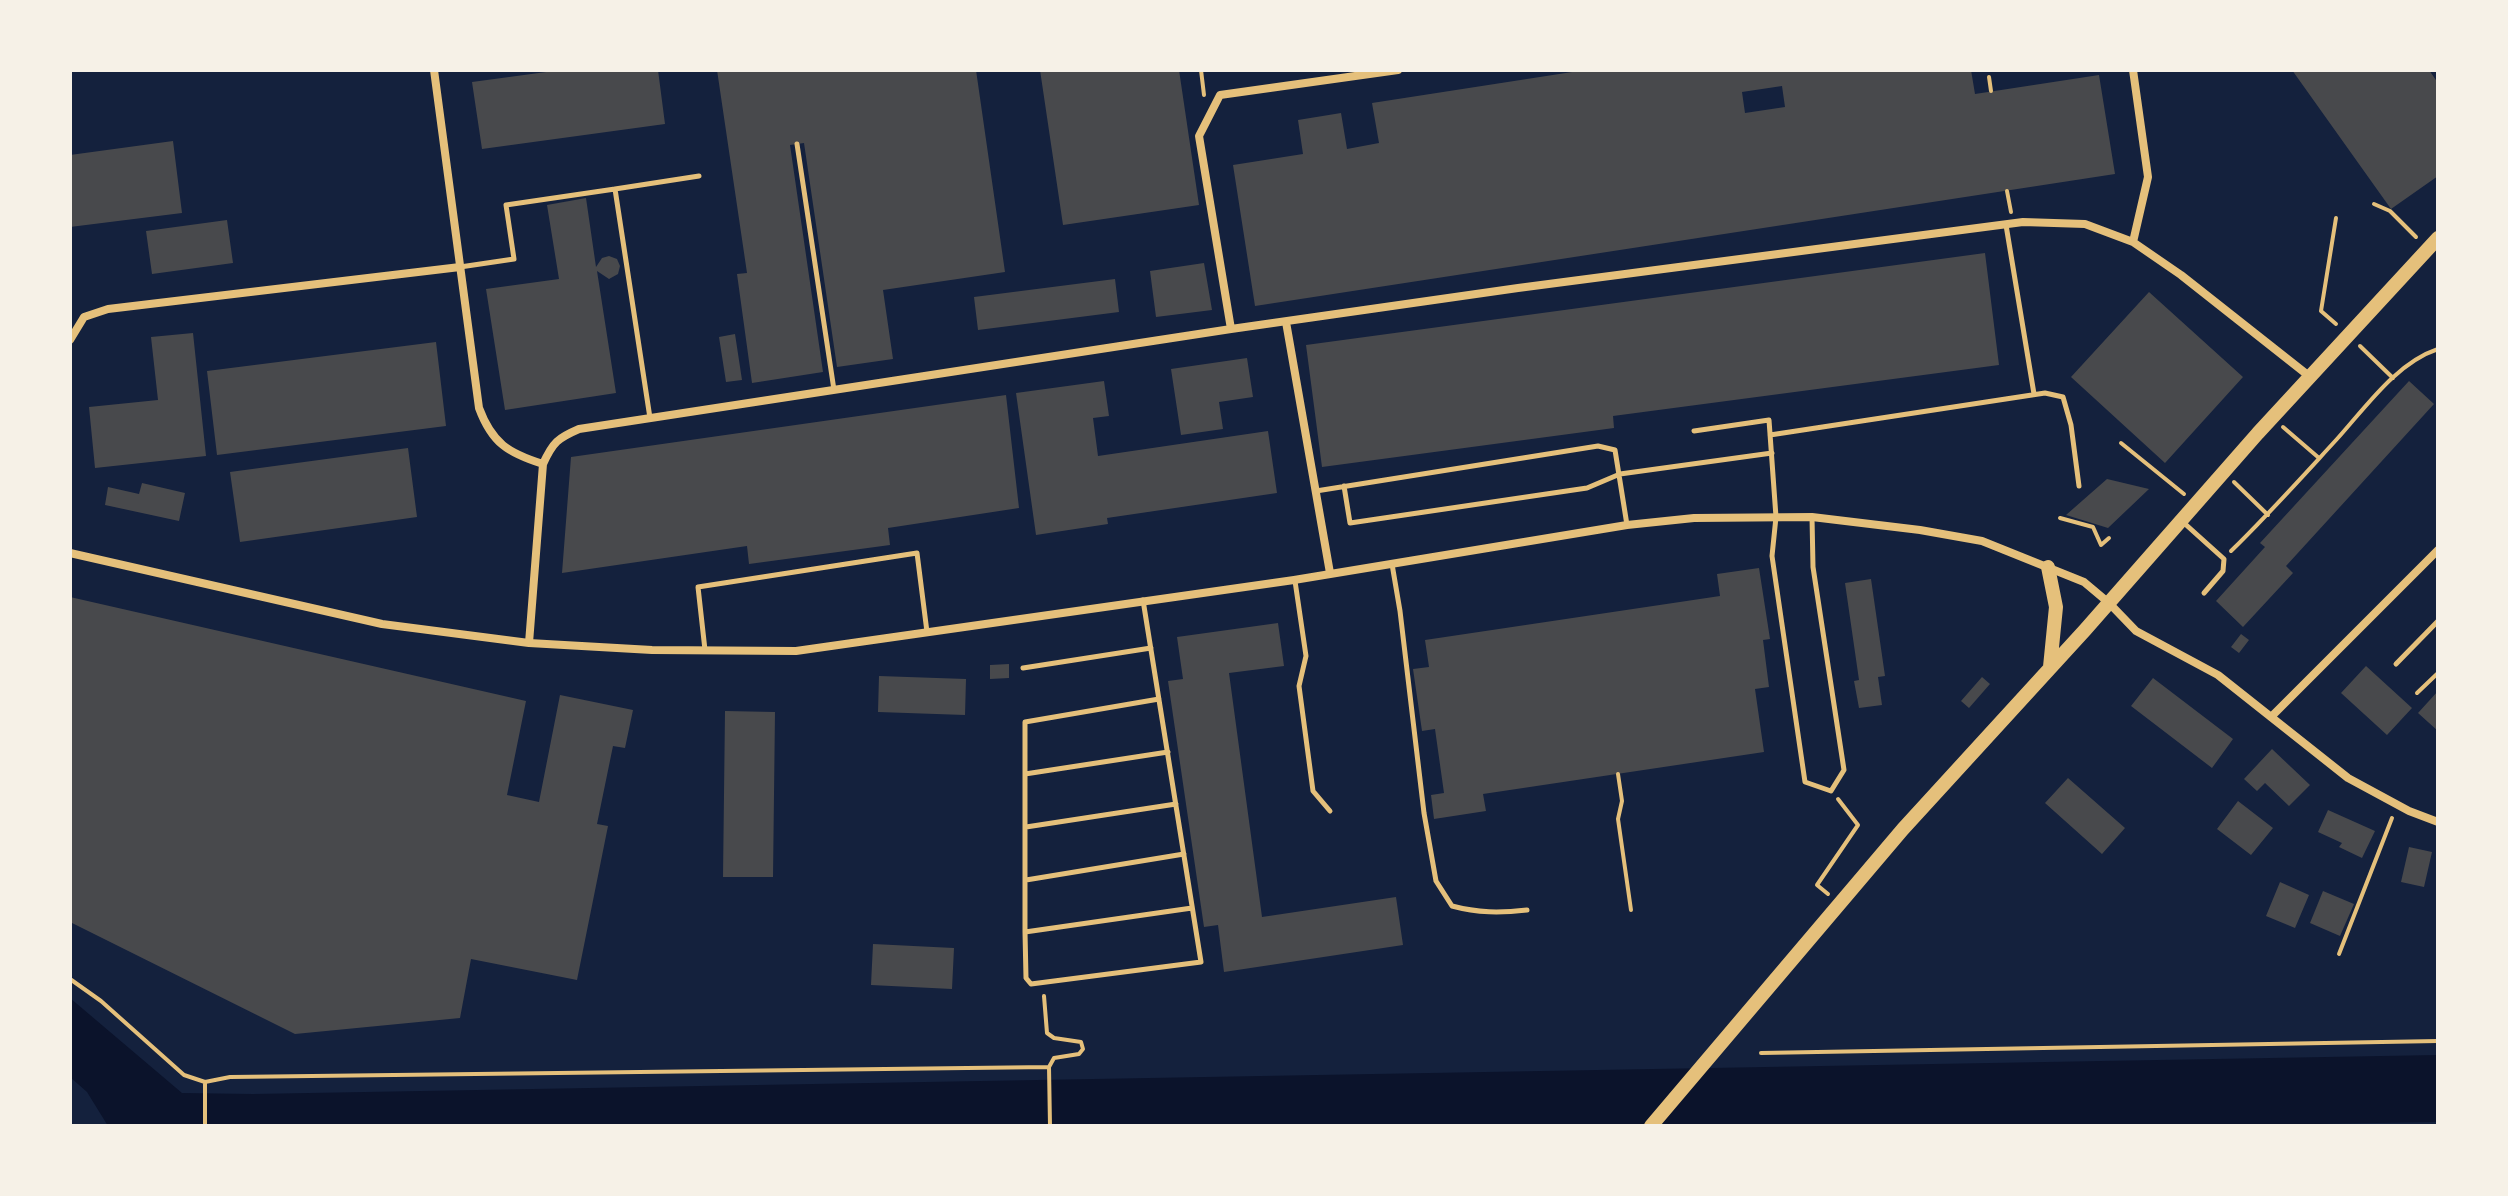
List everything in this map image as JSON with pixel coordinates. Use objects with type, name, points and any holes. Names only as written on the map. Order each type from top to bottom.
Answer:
[{"type":"main road","points":[[1651,1126],[1839,903],[2272,417],[2433,244]]},
{"type":"main road","points":[[2048,567],[2056,607],[2050,668]]},
{"type":"street","points":[[434,70],[479,408],[487,429],[511,451],[543,464]]},
{"type":"street","points":[[1231,329],[1199,136],[1220,95],[1398,70]]},
{"type":"street","points":[[2133,70],[2148,177],[2133,242]]},
{"type":"street","points":[[529,643],[543,464],[550,448],[559,438],[579,429],[1231,329],[2023,222],[2085,224],[2133,242],[2181,275],[2309,376]]},
{"type":"street","points":[[70,340],[84,317],[108,309],[460,267]]},
{"type":"street","points":[[1286,322],[1330,573]]},
{"type":"street","points":[[70,553],[382,624],[529,643],[652,650],[796,651],[1294,580],[1627,525],[1694,518],[1812,517],[1982,541],[2084,582],[2136,631],[2218,675],[2348,778],[2397,805],[2438,822]]},
{"type":"street","points":[[2272,716],[2438,550]]},
{"type":"lane","points":[[797,144],[834,391]]},
{"type":"lane","points":[[460,267],[514,259],[506,205],[699,176]]},
{"type":"lane","points":[[615,189],[650,418]]},
{"type":"lane","points":[[2006,225],[2034,394]]},
{"type":"lane","points":[[1770,435],[2045,393],[2063,397],[2071,425],[2079,486]]},
{"type":"lane","points":[[1694,431],[1769,420],[1776,517],[1772,556],[1805,782],[1831,791],[1844,770],[1813,567],[1812,517]]},
{"type":"lane","points":[[1316,491],[1598,446],[1615,450],[1627,525]]},
{"type":"lane","points":[[1344,486],[1350,523],[1587,488],[1620,474],[1772,453]]},
{"type":"lane","points":[[2180,520],[2224,559],[2223,571],[2204,593]]},
{"type":"lane","points":[[705,650],[698,587],[917,553],[927,633]]},
{"type":"lane","points":[[1391,563],[1400,611],[1416,760],[1436,881],[1452,906],[1500,913],[1527,910]]},
{"type":"lane","points":[[1294,580],[1306,656],[1299,686],[1313,791],[1330,811]]},
{"type":"lane","points":[[1143,600],[1168,752],[1201,962],[1031,984],[1026,978],[1025,722],[1159,699]]},
{"type":"lane","points":[[2396,664],[2438,621]]},
{"type":"lane","points":[[1023,668],[1151,648]]},
{"type":"lane","points":[[1025,774],[1168,752]]},
{"type":"lane","points":[[1026,827],[1176,804]]},
{"type":"lane","points":[[1026,880],[1184,854]]},
{"type":"lane","points":[[1025,932],[1192,908]]},
{"type":"path","points":[[1989,77],[1991,91]]},
{"type":"path","points":[[2374,204],[2390,211],[2433,244]]},
{"type":"path","points":[[2336,218],[2321,311],[2393,378]]},
{"type":"path","points":[[2224,559],[2393,378],[2426,353],[2438,349]]},
{"type":"path","points":[[2272,417],[2320,458]]},
{"type":"path","points":[[2121,443],[2195,503]]},
{"type":"path","points":[[2224,472],[2268,515]]},
{"type":"path","points":[[2060,518],[2093,527],[2101,545],[2109,538]]},
{"type":"path","points":[[2417,693],[2438,673]]},
{"type":"path","points":[[1618,774],[1622,801],[1618,819],[1631,910]]},
{"type":"path","points":[[1831,791],[1858,825],[1817,885],[1839,903]]},
{"type":"path","points":[[2339,954],[2397,805]]},
{"type":"path","points":[[70,979],[101,1001],[184,1075],[205,1082],[230,1077],[1049,1067]]},
{"type":"path","points":[[1043,984],[1047,1033],[1054,1038],[1081,1042],[1083,1049],[1079,1054],[1054,1058],[1049,1067],[1050,1126]]},
{"type":"path","points":[[1761,1053],[2438,1041]]},
{"type":"path","points":[[205,1082],[205,1126]]},
{"type":"water","points":[[70,998],[182,1093],[2438,1055],[2438,1122],[2191,1126],[108,1126],[87,1092],[70,1077]]},
{"type":"building","points":[[561,70],[658,70],[665,124],[482,149],[472,82]]},
{"type":"building","points":[[717,70],[976,70],[1005,272],[883,290],[893,359],[837,367],[804,143],[790,145],[823,372],[752,383],[737,274],[747,273]]},
{"type":"building","points":[[1040,70],[1179,70],[1199,205],[1063,225]]},
{"type":"building","points":[[1585,70],[1971,70],[1975,94],[2099,75],[2115,174],[1255,306],[1233,165],[1303,154],[1298,120],[1341,113],[1347,149],[1379,143],[1372,103]],"holes":[[[1782,86],[1785,107],[1745,113],[1742,92]]]},
{"type":"building","points":[[2292,70],[2429,70],[2438,83],[2438,176],[2391,209]]},
{"type":"building","points":[[173,141],[182,213],[70,227],[70,155]]},
{"type":"building","points":[[586,198],[596,267],[602,258],[609,256],[617,259],[620,266],[618,274],[609,279],[597,271],[616,393],[505,410],[486,289],[559,279],[547,205]]},
{"type":"building","points":[[227,220],[233,263],[152,274],[146,231]]},
{"type":"building","points":[[1985,253],[1999,365],[1613,416],[1614,428],[1322,467],[1306,345]]},
{"type":"building","points":[[1204,263],[1212,310],[1156,317],[1150,271]]},
{"type":"building","points":[[1115,279],[1119,312],[978,330],[974,297]]},
{"type":"building","points":[[2149,292],[2243,377],[2165,463],[2071,377]]},
{"type":"building","points":[[193,333],[206,456],[95,468],[89,407],[158,400],[151,337]]},
{"type":"building","points":[[735,334],[742,380],[726,382],[719,337]]},
{"type":"building","points":[[436,342],[446,426],[217,455],[207,371]]},
{"type":"building","points":[[1247,358],[1253,397],[1219,402],[1223,429],[1181,435],[1171,369]]},
{"type":"building","points":[[1104,381],[1109,416],[1093,418],[1098,456],[1268,431],[1277,493],[1107,518],[1108,524],[1036,535],[1016,393]]},
{"type":"building","points":[[2409,381],[2434,404],[2286,566],[2293,573],[2243,627],[2216,601],[2265,547],[2260,543]]},
{"type":"building","points":[[1006,395],[1019,508],[888,528],[890,545],[749,564],[747,546],[562,573],[571,457]]},
{"type":"building","points":[[408,448],[417,517],[240,542],[230,472]]},
{"type":"building","points":[[2107,479],[2149,489],[2108,528],[2066,515]]},
{"type":"building","points":[[142,483],[185,493],[179,521],[105,505],[108,487],[139,494]]},
{"type":"building","points":[[1759,568],[1770,639],[1763,640],[1769,687],[1755,689],[1764,752],[1483,794],[1486,811],[1434,819],[1431,795],[1444,793],[1435,729],[1422,731],[1413,669],[1429,667],[1425,640],[1720,596],[1717,574]]},
{"type":"building","points":[[1871,579],[1885,676],[1878,677],[1882,705],[1859,708],[1854,681],[1859,680],[1845,583]]},
{"type":"building","points":[[70,597],[526,701],[507,795],[539,802],[560,695],[633,710],[625,748],[613,746],[597,824],[608,826],[577,980],[471,959],[460,1018],[295,1034],[70,922]]},
{"type":"building","points":[[1278,623],[1284,666],[1229,673],[1262,917],[1396,897],[1403,945],[1224,972],[1218,925],[1204,927],[1168,681],[1183,679],[1177,637]]},
{"type":"building","points":[[2241,634],[2249,640],[2239,653],[2231,647]]},
{"type":"building","points":[[1009,664],[1009,678],[990,679],[990,665]]},
{"type":"building","points":[[2366,666],[2412,708],[2387,735],[2341,693]]},
{"type":"building","points":[[879,676],[966,679],[965,715],[878,712]]},
{"type":"building","points":[[1982,677],[1990,684],[1969,708],[1961,701]]},
{"type":"building","points":[[2153,678],[2233,739],[2212,768],[2131,706]]},
{"type":"building","points":[[2438,691],[2438,731],[2418,713]]},
{"type":"building","points":[[725,711],[775,712],[773,877],[723,877]]},
{"type":"building","points":[[2272,749],[2310,785],[2289,806],[2265,783],[2257,791],[2244,779]]},
{"type":"building","points":[[2068,778],[2125,828],[2102,854],[2045,803]]},
{"type":"building","points":[[2238,801],[2273,828],[2251,855],[2217,829]]},
{"type":"building","points":[[2328,810],[2375,831],[2362,858],[2339,847],[2342,843],[2318,832]]},
{"type":"building","points":[[2409,847],[2432,852],[2424,887],[2401,882]]},
{"type":"building","points":[[2280,882],[2309,895],[2295,928],[2266,916]]},
{"type":"building","points":[[2323,891],[2354,904],[2340,936],[2310,923]]},
{"type":"building","points":[[873,944],[954,948],[952,989],[871,985]]}]
